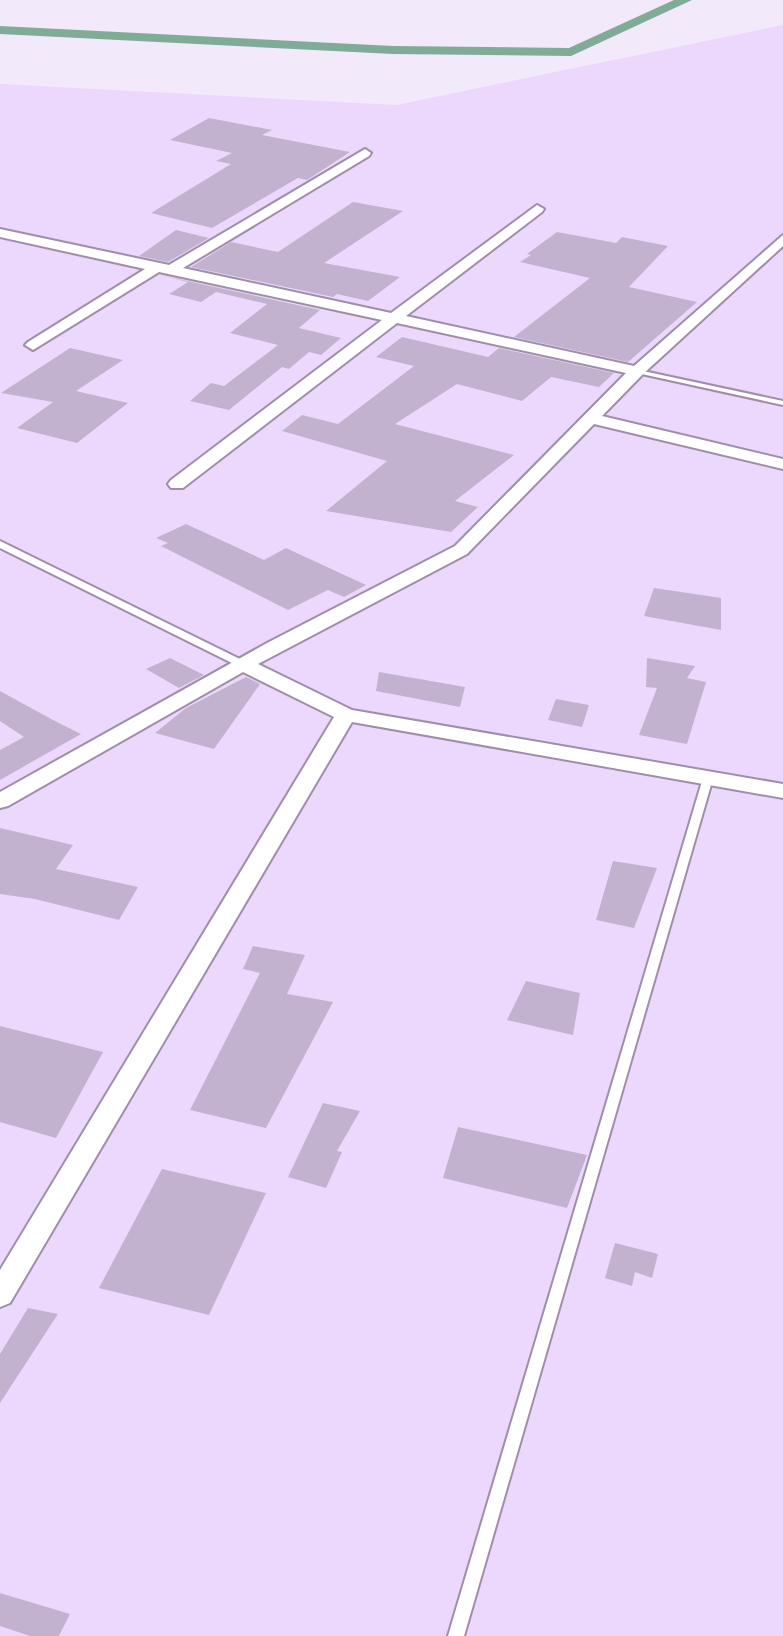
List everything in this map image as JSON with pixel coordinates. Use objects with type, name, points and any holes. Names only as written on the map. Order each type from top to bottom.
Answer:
[{"type":"street","points":[[33,345],[365,153]]},
{"type":"street","points":[[177,484],[537,209]]},
{"type":"street","points":[[0,233],[637,371]]},
{"type":"street","points":[[0,801],[244,665],[461,550],[637,371],[783,239]]},
{"type":"street","points":[[590,418],[783,464]]},
{"type":"street","points":[[244,665],[346,715],[783,791]]},
{"type":"street","points":[[0,1295],[346,715]]},
{"type":"lane","points":[[637,371],[783,403]]},
{"type":"lane","points":[[0,544],[244,665]]},
{"type":"lane","points":[[456,1636],[708,778]]},
{"type":"shaded area","points":[[783,25],[783,1636],[0,1636],[0,84],[396,105]]},
{"type":"building","points":[[209,118],[272,130],[262,135],[350,152],[307,180],[298,178],[212,228],[151,213],[231,164],[216,161],[232,153],[170,140]]},
{"type":"building","points":[[353,202],[403,211],[324,263],[400,277],[368,301],[337,294],[333,297],[191,267],[231,242],[278,252]]},
{"type":"building","points":[[176,230],[209,238],[168,262],[139,256]]},
{"type":"building","points":[[557,232],[616,243],[622,237],[668,246],[629,287],[697,302],[628,362],[514,337],[590,278],[520,262]]},
{"type":"building","points":[[160,275],[320,310],[299,328],[341,338],[321,355],[309,352],[289,369],[282,367],[229,410],[190,401],[211,383],[224,386],[278,345],[230,333],[267,304],[216,292],[201,302],[169,294],[188,282]]},
{"type":"building","points":[[402,337],[488,357],[499,348],[614,373],[599,387],[551,377],[522,401],[457,384],[395,424],[514,455],[455,501],[478,507],[451,532],[326,511],[387,461],[282,431],[302,415],[338,424],[414,366],[376,357]]},
{"type":"building","points":[[70,348],[123,360],[76,391],[128,403],[77,443],[17,428],[53,402],[1,393]]},
{"type":"building","points":[[186,524],[264,560],[286,548],[366,585],[344,597],[328,590],[288,610],[161,546],[168,543],[156,538]]},
{"type":"building","points":[[654,588],[721,598],[721,630],[644,616]]},
{"type":"building","points":[[170,658],[204,675],[179,688],[146,669]]},
{"type":"building","points":[[647,658],[695,666],[687,678],[706,682],[687,744],[639,735],[657,688],[646,687]]},
{"type":"building","points":[[379,672],[465,687],[460,707],[376,691]]},
{"type":"building","points":[[246,677],[260,684],[214,749],[155,733],[186,708]]},
{"type":"building","points":[[0,691],[81,734],[0,780],[0,750],[24,737],[0,721]]},
{"type":"building","points":[[556,699],[589,705],[582,727],[548,720]]},
{"type":"building","points":[[0,828],[73,845],[56,869],[138,887],[119,920],[35,899],[0,894]]},
{"type":"building","points":[[613,861],[657,868],[634,928],[596,920]]},
{"type":"building","points":[[253,946],[305,955],[287,994],[333,1002],[266,1128],[190,1110],[260,973],[243,969]]},
{"type":"building","points":[[526,981],[580,993],[573,1035],[507,1020]]},
{"type":"building","points":[[0,1026],[103,1052],[56,1138],[0,1122]]},
{"type":"building","points":[[323,1103],[360,1111],[337,1151],[342,1152],[326,1188],[288,1177]]},
{"type":"building","points":[[458,1127],[587,1155],[567,1208],[443,1178]]},
{"type":"building","points":[[162,1169],[266,1193],[209,1315],[99,1288]]},
{"type":"building","points":[[615,1243],[658,1254],[652,1278],[635,1272],[632,1286],[605,1278]]},
{"type":"building","points":[[28,1308],[58,1314],[0,1403],[0,1354]]},
{"type":"building","points":[[0,1593],[70,1614],[59,1636],[30,1636],[0,1626]]},
{"type":"waterway","points":[[0,30],[393,50],[571,52],[685,0]]}]
